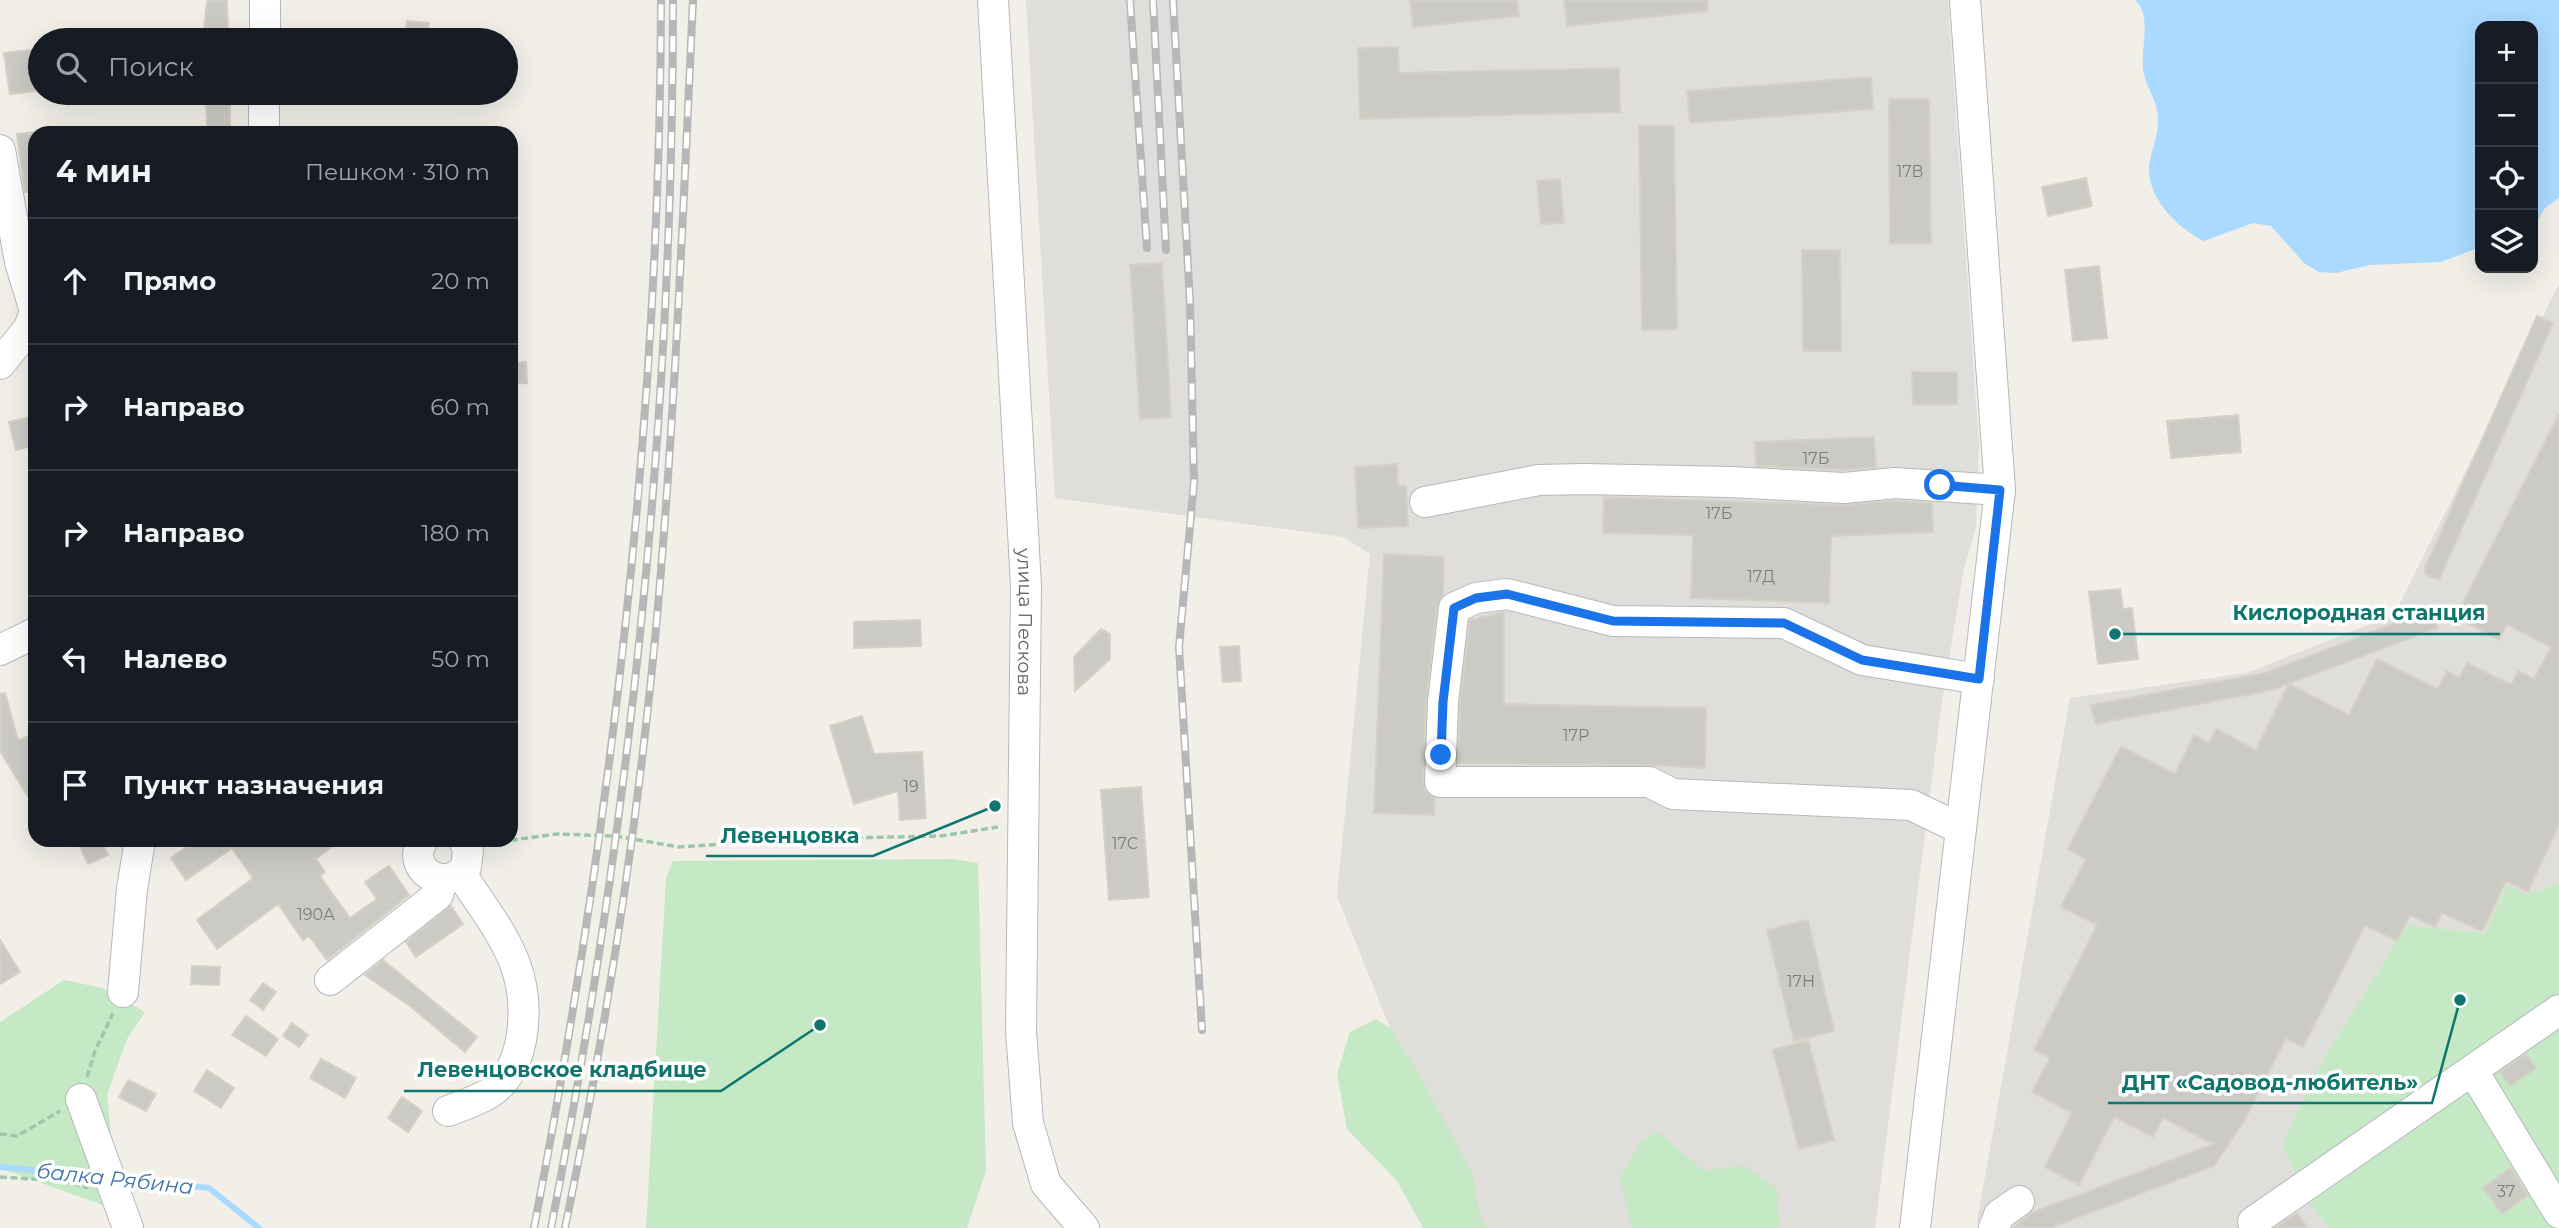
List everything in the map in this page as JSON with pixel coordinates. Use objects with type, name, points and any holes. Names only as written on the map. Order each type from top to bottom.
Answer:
[{"type":"street","points":[[265,0],[265,28]]},
{"type":"street","name":"улица Пескова","points":[[993,0],[1026,586],[1021,1031],[1028,1123],[1046,1184],[1084,1228]]},
{"type":"street","points":[[1915,1228],[2000,490],[1965,0]]},
{"type":"street","points":[[264,105],[264,126]]},
{"type":"street","points":[[0,150],[20,262],[28,288]]},
{"type":"street","points":[[0,364],[28,329]]},
{"type":"street","points":[[1425,502],[1539,480],[1584,479],[1844,488],[1909,484],[2000,490]]},
{"type":"street","points":[[1961,829],[1912,805],[1673,794],[1649,782],[1440,782],[1443,702],[1454,608],[1476,598],[1507,594],[1613,621],[1784,623],[1862,660],[1979,679]]},
{"type":"street","points":[[0,650],[28,636]]},
{"type":"street","points":[[123,992],[132,889],[139,847]]},
{"type":"street","points":[[419,847],[419,864],[433,878],[459,861]]},
{"type":"street","points":[[330,980],[438,895],[459,861]]},
{"type":"street","points":[[448,1111],[490,1093],[508,1073],[518,1057],[526,1011],[521,977],[505,942],[459,861]]},
{"type":"street","points":[[2253,1222],[2559,1010]]},
{"type":"street","points":[[2473,1071],[2559,1213]]},
{"type":"street","points":[[81,1099],[128,1228]]},
{"type":"street","points":[[1994,1228],[1998,1215],[2019,1201]]},
{"type":"path","points":[[518,839],[557,834],[615,836],[679,847],[793,839],[941,836],[1024,823]]},
{"type":"path","points":[[459,861],[483,847]]},
{"type":"path","points":[[0,1134],[17,1136],[81,1099],[95,1051],[123,992]]},
{"type":"path","points":[[0,1177],[65,1181],[118,1197]]},
{"type":"shaded area","points":[[1026,0],[1948,0],[1979,444],[1976,528],[1964,568],[1941,708],[1875,1228],[1461,1228],[1390,1028],[1337,896],[1370,554],[1343,537],[1055,498]]},
{"type":"shaded area","points":[[2559,284],[2559,884],[2526,894],[2508,886],[2485,933],[2407,925],[2318,1068],[2282,1146],[2306,1196],[2328,1228],[1985,1228],[1977,1222],[2070,698],[2246,673],[2394,615]]},
{"type":"green space","points":[[953,859],[978,863],[986,1171],[967,1228],[646,1228],[666,878],[673,861]]},
{"type":"green space","points":[[2559,884],[2559,1228],[2328,1228],[2306,1196],[2282,1146],[2318,1068],[2407,925],[2485,933],[2508,885],[2526,894]]},
{"type":"green space","points":[[64,980],[102,988],[145,1012],[127,1039],[107,1095],[118,1197],[105,1206],[0,1168],[0,1022]]},
{"type":"green space","points":[[1376,1019],[1390,1028],[1423,1081],[1473,1176],[1480,1218],[1487,1228],[1423,1228],[1397,1181],[1347,1129],[1337,1074],[1350,1032]]},
{"type":"green space","points":[[1658,1132],[1704,1171],[1744,1165],[1777,1189],[1779,1228],[1632,1228],[1620,1178],[1642,1140]]},
{"type":"water","points":[[2135,0],[2559,0],[2559,198],[2545,208],[2538,220],[2538,21],[2475,21],[2475,249],[2441,262],[2370,265],[2336,273],[2319,272],[2304,263],[2271,226],[2253,223],[2204,241],[2184,228],[2166,211],[2158,200],[2150,178],[2149,166],[2158,124],[2156,105],[2144,74],[2145,32],[2140,6]]},
{"type":"building","points":[[207,0],[227,0],[228,28],[204,28]]},
{"type":"building","points":[[1410,0],[1517,0],[1519,16],[1413,27]]},
{"type":"building","points":[[1564,0],[1707,0],[1708,11],[1567,26]]},
{"type":"building","points":[[407,21],[429,23],[428,28],[406,28]]},
{"type":"building","points":[[1398,47],[1399,73],[1619,68],[1620,112],[1360,119],[1358,48]]},
{"type":"building","points":[[28,50],[28,92],[10,94],[4,53]]},
{"type":"building","points":[[1871,77],[1873,109],[1690,123],[1687,91]]},
{"type":"building","points":[[1889,99],[1929,99],[1931,243],[1890,244]]},
{"type":"building","points":[[206,105],[230,105],[230,126],[207,126]]},
{"type":"building","points":[[1639,126],[1674,126],[1677,329],[1642,330]]},
{"type":"building","points":[[28,133],[28,192],[25,192],[17,134]]},
{"type":"building","points":[[2086,178],[2092,206],[2048,216],[2042,187]]},
{"type":"building","points":[[1560,179],[1564,223],[1541,224],[1537,181]]},
{"type":"building","points":[[1802,250],[1840,250],[1841,351],[1803,351]]},
{"type":"building","points":[[1162,263],[1171,417],[1140,419],[1130,265]]},
{"type":"building","points":[[2099,266],[2107,338],[2073,341],[2065,270]]},
{"type":"building","points":[[2537,316],[2553,323],[2439,580],[2425,574],[2425,568]]},
{"type":"building","points":[[526,362],[527,383],[518,384],[518,363]]},
{"type":"building","points":[[1912,372],[1957,372],[1957,404],[1913,405]]},
{"type":"building","points":[[2559,414],[2559,825],[2528,891],[2506,881],[2482,931],[2442,913],[2435,927],[2410,915],[2397,941],[2365,925],[2303,1047],[2286,1038],[2244,1121],[2214,1166],[2050,1228],[2013,1228],[2031,1213],[2214,1144],[2163,1118],[2153,1137],[2114,1117],[2079,1185],[2045,1167],[2072,1113],[2032,1092],[2050,1058],[2034,1050],[2097,925],[2061,907],[2086,859],[2068,849],[2121,746],[2175,774],[2194,735],[2209,743],[2216,729],[2256,750],[2289,684],[2349,715],[2377,659],[2438,689],[2447,671],[2459,678],[2467,663],[2511,685],[2518,671],[2534,679],[2551,647],[2507,624],[2499,640],[2456,617]]},
{"type":"building","points":[[2238,415],[2241,452],[2171,458],[2167,421]]},
{"type":"building","points":[[28,418],[28,447],[16,450],[9,422]]},
{"type":"building","points":[[1874,437],[1876,467],[1844,470],[1756,466],[1755,442]]},
{"type":"building","points":[[1397,464],[1398,486],[1406,486],[1408,526],[1358,528],[1355,467]]},
{"type":"building","points":[[1604,497],[1843,505],[1895,501],[1932,503],[1933,532],[1831,536],[1829,603],[1691,598],[1693,535],[1603,533]]},
{"type":"building","points":[[1384,554],[1444,557],[1443,595],[1437,606],[1426,701],[1423,781],[1425,791],[1435,798],[1434,815],[1374,813]]},
{"type":"building","points":[[2120,589],[2123,609],[2132,608],[2138,659],[2098,664],[2089,592]]},
{"type":"building","points":[[2432,609],[2437,628],[2272,690],[2096,724],[2090,705],[2265,673]]},
{"type":"building","points":[[1504,612],[1504,704],[1706,708],[1705,768],[1458,763],[1460,703],[1470,620]]},
{"type":"building","points":[[920,620],[921,646],[854,648],[854,622]]},
{"type":"building","points":[[1101,629],[1110,634],[1110,659],[1075,691],[1074,657]]},
{"type":"building","points":[[1239,646],[1241,681],[1223,682],[1220,647]]},
{"type":"building","points":[[5,693],[18,741],[28,736],[28,797],[0,751],[0,694]]},
{"type":"building","points":[[862,716],[874,754],[922,752],[926,818],[900,820],[898,791],[854,804],[830,726]]},
{"type":"building","points":[[1141,787],[1149,897],[1109,900],[1101,790]]},
{"type":"building","points":[[80,847],[104,847],[108,855],[88,864]]},
{"type":"building","points":[[187,847],[331,847],[316,859],[325,872],[320,876],[350,918],[377,899],[365,882],[389,866],[409,895],[327,960],[309,936],[303,940],[278,904],[217,949],[197,920],[253,878],[232,848],[186,880],[171,858]]},
{"type":"building","points":[[451,906],[463,924],[416,957],[406,942]]},
{"type":"building","points":[[1808,920],[1834,1031],[1794,1041],[1767,930]]},
{"type":"building","points":[[0,940],[20,972],[0,984]]},
{"type":"building","points":[[383,960],[477,1037],[465,1052],[410,1006],[365,975]]},
{"type":"building","points":[[192,966],[220,967],[219,985],[191,984]]},
{"type":"building","points":[[263,983],[276,992],[263,1010],[250,1000]]},
{"type":"building","points":[[246,1016],[278,1039],[266,1056],[232,1035]]},
{"type":"building","points":[[292,1023],[308,1035],[299,1047],[283,1036]]},
{"type":"building","points":[[1808,1040],[1834,1140],[1799,1149],[1773,1050]]},
{"type":"building","points":[[2526,1054],[2536,1068],[2510,1086],[2500,1072]]},
{"type":"building","points":[[321,1059],[356,1078],[345,1098],[310,1078]]},
{"type":"building","points":[[207,1070],[234,1088],[221,1108],[194,1091]]},
{"type":"building","points":[[128,1080],[156,1094],[146,1111],[119,1097]]},
{"type":"building","points":[[402,1097],[422,1111],[408,1132],[388,1118]]},
{"type":"building","points":[[2510,1168],[2528,1195],[2502,1214],[2483,1188]]},
{"type":"building","points":[[2297,1213],[2308,1228],[2275,1228]]},
{"type":"waterway","name":"балка Рябина","points":[[0,1167],[100,1177]]},
{"type":"waterway","name":"балка Рябина","points":[[118,1179],[209,1188],[259,1228]]},
{"type":"railway","points":[[534,1228],[587,923],[626,617],[652,309],[661,0]]},
{"type":"railway","points":[[551,1228],[603,924],[642,617],[665,309],[673,0]]},
{"type":"railway","points":[[565,1228],[610,987],[634,826],[653,664],[675,365],[693,0]]},
{"type":"railway","points":[[1130,0],[1147,248]]},
{"type":"railway","points":[[1153,0],[1166,250]]},
{"type":"railway","points":[[1173,0],[1190,302],[1194,482],[1179,647],[1202,1030]]},
{"type":"place","name":"Кислородная станция","points":[[2115,634]]},
{"type":"place","name":"Левенцовка","points":[[995,806]]},
{"type":"place","name":"ДНТ «Садовод-любитель»","points":[[2460,1000]]},
{"type":"place","name":"Левенцовское кладбище","points":[[820,1025]]},
{"type":"route","points":[[1441,755],[1443,702],[1454,608],[1476,598],[1507,594],[1613,621],[1784,623],[1862,660],[1979,679],[2000,490],[1940,485]]}]
